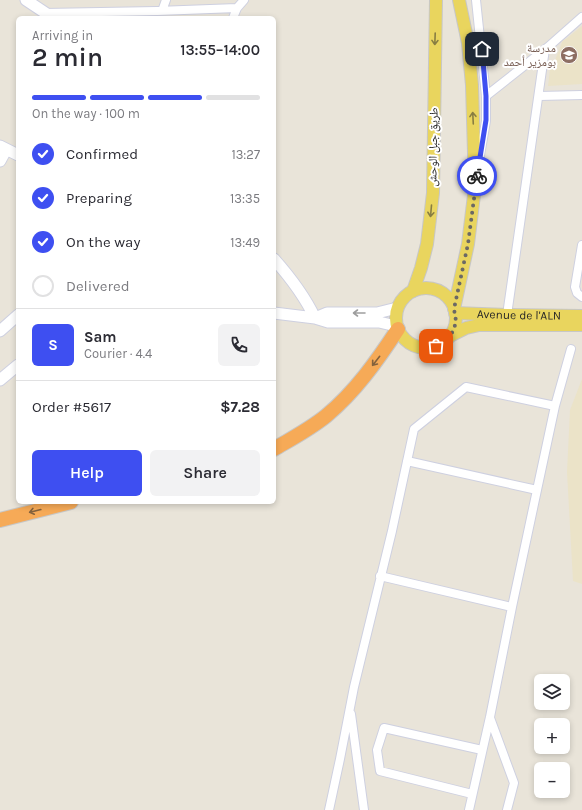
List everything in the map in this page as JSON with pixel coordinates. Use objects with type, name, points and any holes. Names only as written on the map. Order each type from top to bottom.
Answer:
[{"type":"highway","points":[[276,448],[325,416],[340,403],[360,382],[382,354],[397,327]]},
{"type":"highway","points":[[0,520],[62,504]]},
{"type":"main road","points":[[26,0],[49,15]]},
{"type":"main road","name":"طريق جبل الوحش","points":[[413,291],[427,244],[432,199],[436,0]]},
{"type":"main road","points":[[454,311],[468,244],[475,187],[471,78],[468,43],[459,0]]},
{"type":"main road","points":[[0,161],[3,148],[16,154]]},
{"type":"main road","points":[[276,261],[311,308],[315,318]]},
{"type":"main road","points":[[425,288],[437,291],[448,298],[454,311],[456,321],[450,336],[444,342],[436,346],[423,348],[416,347],[405,340],[397,327],[397,308],[401,301],[413,291],[425,288]]},
{"type":"main road","points":[[315,318],[327,313],[378,313],[397,308]]},
{"type":"main road","name":"Avenue de l'ALN","points":[[454,311],[507,315],[582,316]]},
{"type":"main road","points":[[276,313],[315,318],[328,322],[379,322],[397,327]]},
{"type":"main road","points":[[0,331],[16,317]]},
{"type":"main road","points":[[450,336],[466,328],[479,325],[582,325]]},
{"type":"main road","points":[[0,380],[16,367]]},
{"type":"street","points":[[162,11],[166,0]]},
{"type":"street","points":[[234,16],[237,8],[244,0]]},
{"type":"street","points":[[475,187],[486,120],[486,96],[478,1]]},
{"type":"street","points":[[49,15],[237,8]]},
{"type":"street","points":[[486,96],[582,17]]},
{"type":"street","points":[[507,315],[545,49]]},
{"type":"street","points":[[539,96],[582,94]]},
{"type":"street","points":[[582,244],[575,287],[577,292],[582,297]]},
{"type":"street","points":[[469,810],[555,406],[571,349]]},
{"type":"street","points":[[328,810],[350,706],[414,429],[466,387],[555,406]]},
{"type":"street","points":[[407,461],[537,490]]},
{"type":"street","points":[[380,576],[512,607]]},
{"type":"street","points":[[350,706],[364,810]]},
{"type":"street","points":[[490,717],[514,783],[507,810]]},
{"type":"street","points":[[472,794],[380,771],[377,750],[384,728],[482,750]]},
{"type":"shaded area","name":"مدرسة بومزير أحمد","points":[[582,26],[582,84],[548,86],[551,61],[555,60],[563,40]]},
{"type":"shaded area","points":[[582,379],[582,584],[573,581],[567,472],[570,410]]},
{"type":"way so far","points":[[436,346],[444,342],[450,336],[456,321],[454,309],[468,244],[477,176]]},
{"type":"place","name":"مدرسة بومزير أحمد","points":[[569,55]]},
{"type":"route","points":[[477,176],[486,120],[486,96],[482,49]]}]
